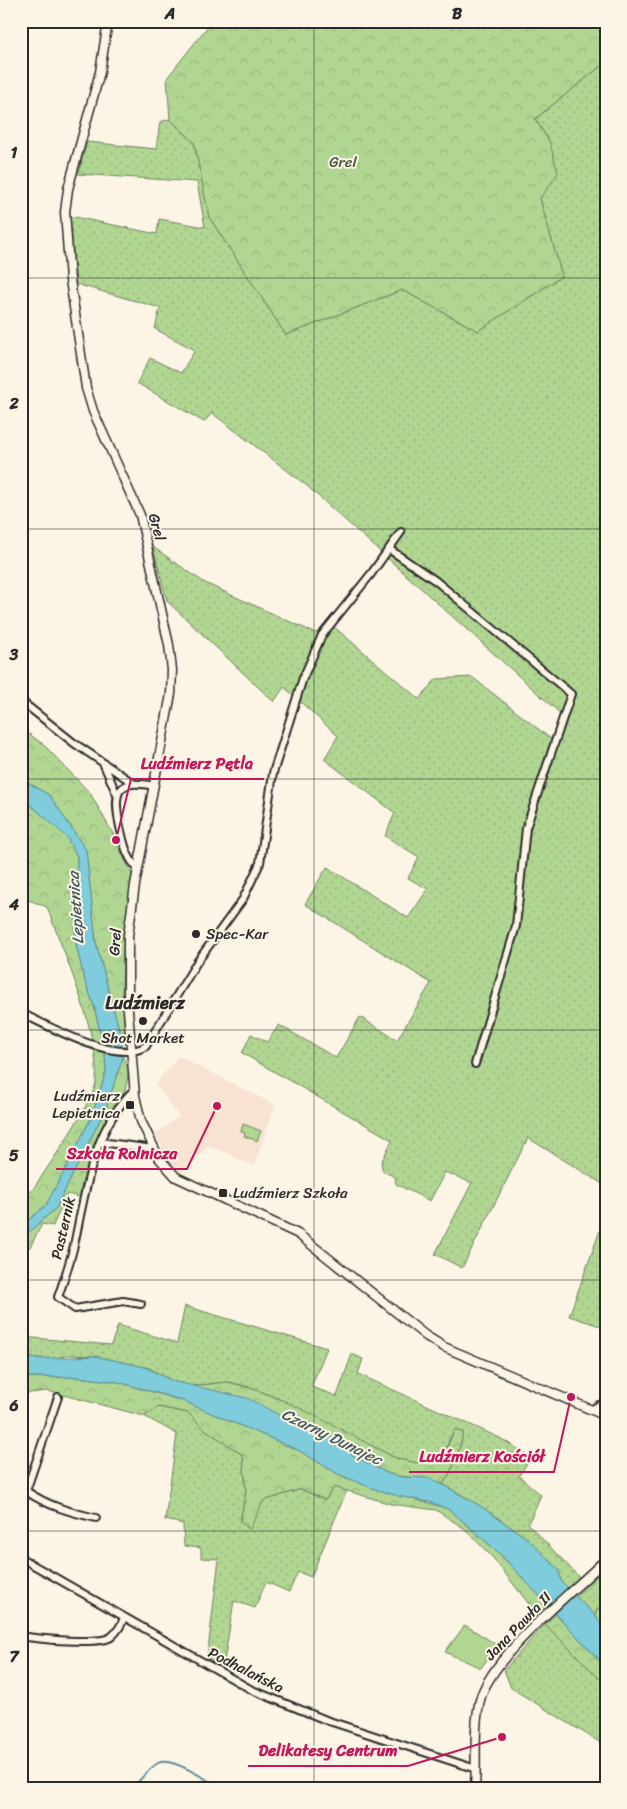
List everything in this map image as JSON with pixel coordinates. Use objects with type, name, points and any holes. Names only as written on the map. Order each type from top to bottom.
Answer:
[{"type":"street","name":"Grel","points":[[108,21],[100,72],[68,189],[65,234],[86,388],[93,411],[140,515],[169,645],[172,670],[171,694],[131,910],[127,967],[128,1051],[139,1114],[154,1149],[166,1169],[179,1179],[298,1234],[434,1341],[457,1354],[591,1410]]},
{"type":"street","points":[[21,1013],[92,1044],[128,1051],[144,1048],[149,1042],[197,962],[243,899],[260,863],[272,773],[303,678],[322,635],[401,532]]},
{"type":"street","points":[[389,549],[436,580],[571,694],[526,828],[516,926],[475,1064]]},
{"type":"street","points":[[21,701],[104,764],[134,783],[154,786]]},
{"type":"street","points":[[104,764],[117,796],[116,807],[128,858],[138,869]]},
{"type":"street","points":[[117,796],[124,786],[134,783]]},
{"type":"street","name":"Pasternik","points":[[134,1089],[124,1099],[100,1142],[86,1181],[73,1247],[58,1297],[74,1309],[123,1301],[141,1304]]},
{"type":"street","points":[[100,1142],[154,1149]]},
{"type":"street","points":[[21,1505],[24,1489],[58,1397]]},
{"type":"street","points":[[591,1410],[599,1405],[606,1404]]},
{"type":"street","points":[[591,1410],[606,1416]]},
{"type":"street","points":[[24,1489],[40,1501],[60,1510],[96,1518]]},
{"type":"street","name":"Podhalańska","points":[[21,1558],[252,1690],[326,1720],[476,1769]]},
{"type":"street","name":"Jana Pawła II","points":[[475,1788],[478,1710],[483,1690],[501,1661],[603,1562]]},
{"type":"street","points":[[21,1636],[44,1640],[98,1640],[110,1637],[122,1624],[124,1617]]},
{"type":"shaded area","points":[[178,1056],[275,1105],[254,1166],[209,1145],[181,1174],[171,1164],[155,1135],[179,1116],[155,1085]]},
{"type":"green space","name":"Grel","points":[[212,21],[606,21],[606,62],[535,119],[550,143],[558,173],[540,199],[562,276],[478,331],[402,290],[286,335],[209,217],[194,142],[170,119],[167,78]]},
{"type":"green space","points":[[606,62],[606,1186],[528,1138],[462,1268],[435,1254],[472,1183],[445,1172],[430,1201],[396,1184],[395,1177],[383,1171],[381,1163],[392,1140],[242,1053],[251,1034],[267,1042],[279,1025],[336,1058],[360,1017],[397,1040],[431,983],[305,904],[327,867],[408,918],[428,889],[408,878],[419,857],[385,836],[395,813],[324,759],[338,736],[284,687],[274,702],[167,601],[153,547],[205,583],[315,633],[333,626],[419,699],[436,679],[472,677],[551,739],[562,715],[306,485],[212,413],[204,422],[137,383],[150,358],[181,373],[195,350],[155,329],[160,308],[76,284],[70,216],[157,234],[159,219],[205,227],[197,182],[78,174],[87,142],[156,149],[160,122],[170,119],[194,142],[209,217],[286,335],[402,290],[478,331],[562,276],[540,199],[550,143],[535,119]]},
{"type":"green space","points":[[21,728],[44,745],[90,793],[112,832],[132,875],[124,938],[122,989],[125,1032],[122,1041],[96,943],[86,850],[50,796],[21,778]]},
{"type":"green space","points":[[21,797],[67,838],[77,856],[75,940],[84,978],[94,1006],[105,1053],[106,1072],[92,1116],[67,1167],[46,1205],[21,1227],[22,1202],[41,1177],[87,1103],[96,1082],[96,1063],[87,1018],[47,907],[21,897]]},
{"type":"green space","points":[[123,1057],[129,1070],[125,1091],[102,1133],[82,1183],[80,1197],[67,1194],[53,1226],[42,1224],[30,1247],[23,1249],[21,1253],[21,1239],[56,1208],[106,1108]]},
{"type":"green space","points":[[243,1124],[261,1131],[257,1141],[244,1136],[245,1133],[241,1131]]},
{"type":"green space","points":[[606,1214],[606,1328],[569,1316]]},
{"type":"green space","points":[[185,1306],[327,1348],[311,1387],[337,1396],[352,1354],[363,1359],[358,1374],[500,1438],[531,1457],[519,1476],[541,1495],[528,1524],[580,1578],[568,1589],[561,1581],[559,1570],[528,1539],[482,1507],[443,1484],[456,1459],[463,1432],[451,1435],[445,1452],[418,1463],[398,1459],[254,1388],[228,1382],[191,1386],[172,1381],[149,1368],[95,1356],[68,1355],[52,1359],[26,1357],[23,1337],[111,1345],[118,1325],[177,1343]]},
{"type":"green space","points":[[26,1377],[79,1377],[118,1382],[183,1401],[298,1450],[338,1474],[372,1488],[450,1510],[499,1553],[550,1607],[539,1617],[493,1558],[465,1529],[436,1510],[391,1504],[334,1487],[325,1500],[301,1489],[263,1501],[250,1529],[240,1522],[246,1491],[243,1455],[203,1428],[188,1413],[159,1407],[144,1416],[48,1391],[21,1394],[21,1379]]},
{"type":"green space","points":[[228,1382],[251,1388],[294,1405],[398,1459],[418,1463],[445,1452],[455,1429],[463,1433],[458,1453],[443,1484],[429,1479],[387,1473],[361,1460],[325,1435],[313,1433],[191,1386]]},
{"type":"green space","points":[[159,1407],[188,1413],[203,1428],[243,1455],[246,1491],[240,1521],[249,1528],[263,1501],[301,1489],[325,1500],[334,1487],[347,1490],[311,1577],[298,1572],[289,1592],[266,1582],[255,1608],[234,1601],[223,1668],[207,1658],[219,1559],[201,1558],[201,1548],[184,1546],[183,1524],[165,1520],[177,1434],[144,1416]]},
{"type":"green space","points":[[606,1567],[606,1606],[597,1610],[594,1616],[575,1597]]},
{"type":"green space","points":[[606,1606],[606,1627],[594,1616],[597,1610]]},
{"type":"green space","points":[[556,1614],[606,1667],[606,1685],[545,1624]]},
{"type":"green space","points":[[545,1624],[606,1685],[606,1746],[511,1688],[504,1670]]},
{"type":"green space","points":[[465,1625],[497,1645],[481,1668],[445,1652]]},
{"type":"water","points":[[21,778],[50,796],[86,850],[96,943],[122,1041],[123,1057],[106,1108],[56,1208],[21,1239],[21,1227],[46,1205],[67,1166],[92,1116],[106,1072],[105,1053],[94,1006],[84,978],[75,940],[77,856],[67,838],[21,797]]},
{"type":"water","points":[[21,1354],[37,1359],[95,1356],[145,1367],[172,1381],[247,1398],[313,1433],[330,1436],[354,1456],[389,1474],[402,1477],[431,1478],[482,1507],[528,1539],[559,1570],[561,1581],[606,1627],[606,1667],[499,1553],[450,1510],[430,1502],[398,1496],[372,1488],[338,1474],[298,1450],[178,1399],[118,1382],[79,1377],[26,1377],[21,1379]]},
{"type":"waterway","points":[[132,1788],[155,1765],[164,1762],[189,1770],[219,1788]]},
{"type":"place","name":"Ludźmierz Pętla","points":[[116,840]]},
{"type":"place","name":"Spec-Kar","points":[[196,934]]},
{"type":"place","name":"Shot Market","points":[[143,1021]]},
{"type":"place","name":"Ludźmierz Lepietnica","points":[[130,1105]]},
{"type":"place","name":"Szkoła Rolnicza","points":[[217,1106]]},
{"type":"place","name":"Ludźmierz Szkoła","points":[[223,1193]]},
{"type":"place","name":"Ludźmierz Kościół","points":[[571,1397]]},
{"type":"place","name":"Delikatesy Centrum","points":[[502,1737]]},
{"type":"district","name":"Ludźmierz","points":[[145,1003]]},
{"type":"water label","name":"Lepietnica","points":[[75,908]]},
{"type":"water label","name":"Czarny Dunajec","points":[[332,1436]]}]
